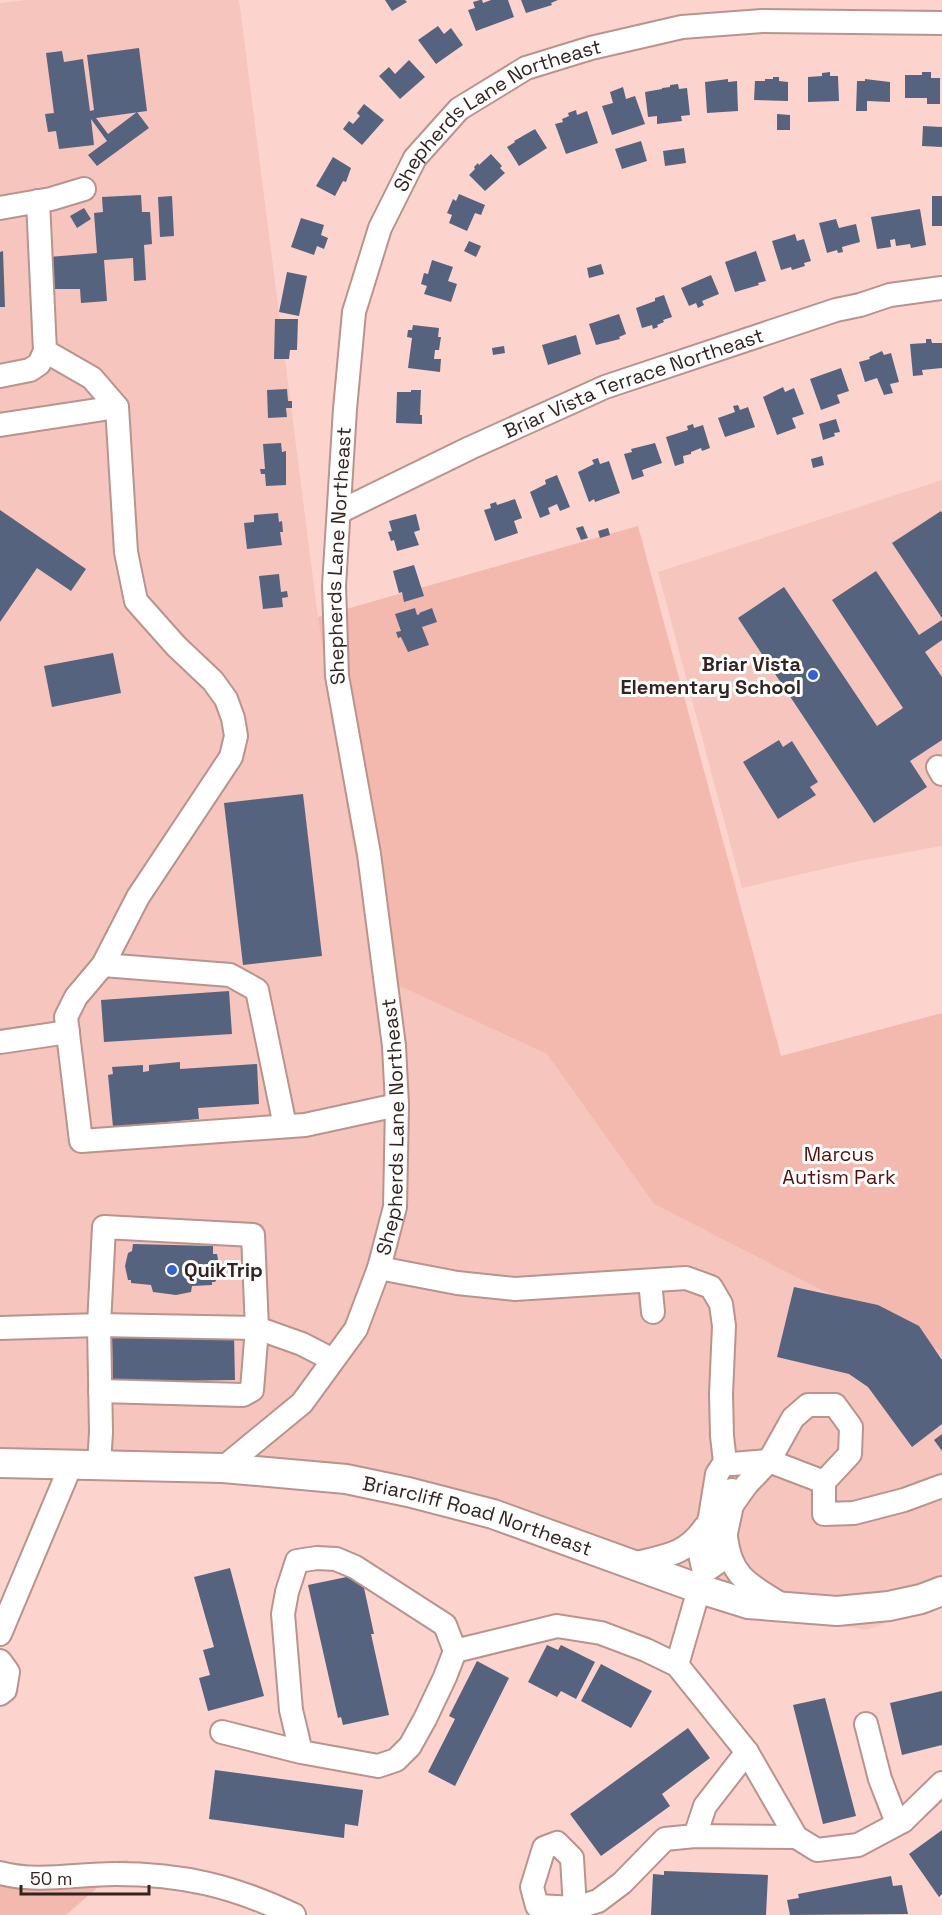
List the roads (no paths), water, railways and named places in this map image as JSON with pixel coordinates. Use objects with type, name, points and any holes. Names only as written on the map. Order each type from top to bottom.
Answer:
[{"type":"main road","name":"Briarcliff Road Northeast","points":[[0,1463],[223,1468],[345,1479],[408,1492],[493,1514],[632,1564],[702,1581],[748,1604],[837,1611],[869,1609],[921,1599],[942,1591]]},
{"type":"street","name":"Shepherds Lane Northeast","points":[[223,1468],[302,1403],[356,1329],[379,1268],[395,1207],[397,1105],[394,1046],[369,854],[337,676],[334,586],[354,312],[380,228],[415,158],[459,109],[526,68],[591,48],[682,27],[762,21],[942,23]]},
{"type":"street","points":[[0,208],[84,189]]},
{"type":"street","points":[[0,376],[30,370],[39,364],[45,351],[38,201]]},
{"type":"street","name":"Briar Vista Terrace Northeast","points":[[339,512],[470,448],[604,387],[836,310],[890,295],[942,288]]},
{"type":"street","points":[[45,351],[92,378],[117,407],[126,552],[136,601],[213,681],[226,699],[233,718],[236,736],[231,757],[138,897],[103,965],[76,997],[66,1017],[81,1141],[305,1125],[397,1105]]},
{"type":"street","points":[[0,425],[117,407]]},
{"type":"street","points":[[103,965],[230,975],[257,990],[285,1126]]},
{"type":"street","points":[[0,1042],[68,1032]]},
{"type":"street","points":[[0,1634],[101,1432],[100,1391],[99,1325],[104,1227],[253,1235],[257,1328],[252,1390],[243,1395],[100,1391]]},
{"type":"street","points":[[379,1268],[457,1283],[515,1289],[686,1278],[711,1287],[721,1304],[724,1326],[722,1436],[728,1463],[732,1505]]},
{"type":"street","points":[[650,1281],[653,1312]]},
{"type":"street","points":[[0,1328],[99,1325],[257,1328],[302,1344],[333,1360]]},
{"type":"street","points":[[677,1665],[702,1581],[700,1554],[747,1484],[769,1461],[794,1418],[808,1405],[835,1405],[851,1427],[850,1454],[824,1482],[824,1514],[854,1513],[904,1500],[942,1486]]},
{"type":"street","points":[[789,1609],[755,1589],[732,1564],[717,1527],[717,1474],[728,1463],[769,1461],[824,1482]]},
{"type":"street","points":[[632,1564],[682,1551],[717,1527]]},
{"type":"street","points":[[222,1732],[301,1752],[378,1766],[396,1760],[410,1746],[445,1677],[455,1651],[445,1625],[355,1567],[336,1559],[317,1558],[297,1561],[283,1614],[291,1710],[301,1752]]},
{"type":"street","points":[[455,1651],[557,1626],[601,1633],[677,1665],[747,1752],[796,1837],[817,1850],[858,1845],[903,1821],[942,1783]]},
{"type":"street","points":[[0,1661],[8,1672],[5,1690],[0,1694]]},
{"type":"street","points":[[866,1724],[879,1779],[894,1815],[903,1821]]},
{"type":"street","points":[[695,1836],[705,1806],[747,1752]]},
{"type":"street","points":[[575,1908],[597,1901],[622,1883],[665,1839],[695,1836],[796,1837]]},
{"type":"street","points":[[0,1873],[27,1877],[116,1874],[175,1878],[222,1886],[294,1915]]},
{"type":"place","name":"Briar Vista Elementary School","points":[[813,675]]},
{"type":"place","name":"QuikTrip","points":[[172,1270]]},
{"type":"park label","name":"Marcus Autism Park","points":[[839,1166]]}]
